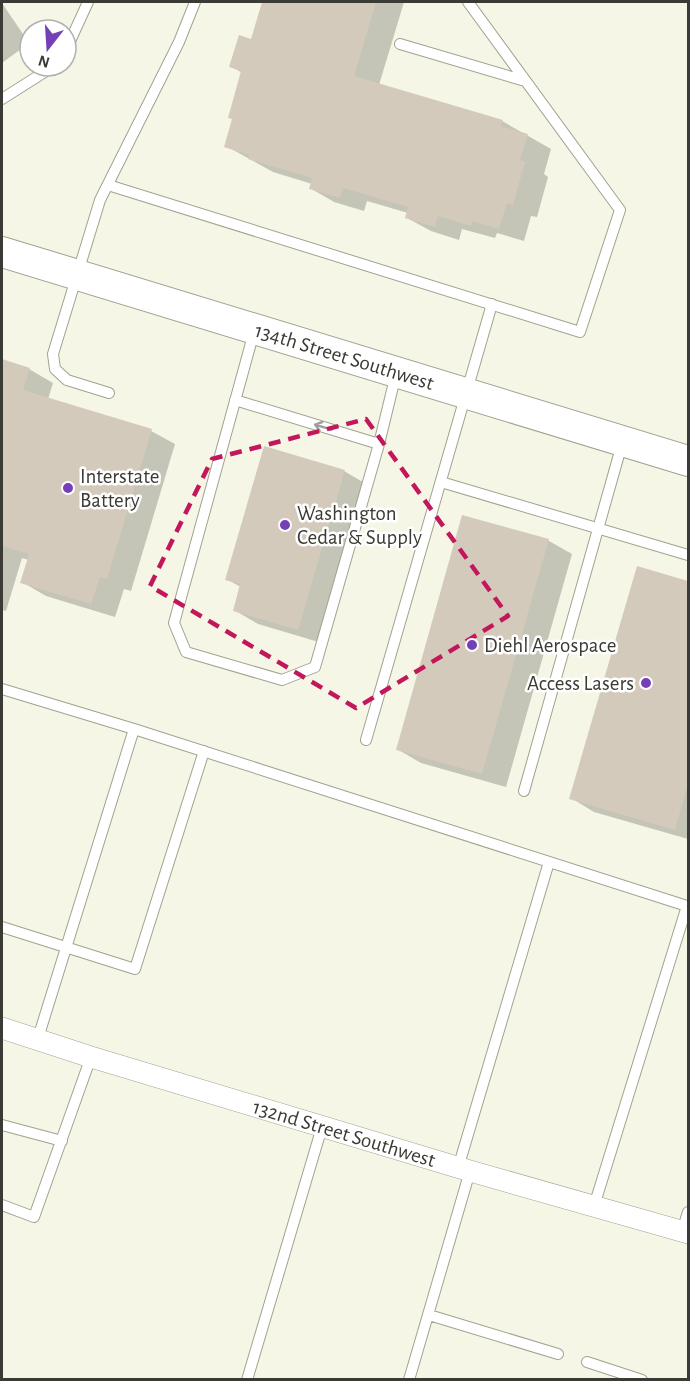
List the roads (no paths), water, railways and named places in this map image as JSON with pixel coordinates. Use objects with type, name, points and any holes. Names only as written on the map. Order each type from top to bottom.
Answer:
[{"type":"street","name":"134th Street Southwest","points":[[2,252],[688,461]]},
{"type":"street","name":"132nd Street Southwest","points":[[2,1028],[464,1169],[594,1206],[686,1225]]},
{"type":"lane","points":[[78,24],[88,2]]},
{"type":"lane","points":[[109,393],[67,380],[55,369],[53,354],[100,200],[178,42],[195,2]]},
{"type":"lane","points":[[108,185],[580,332],[620,210],[468,2]]},
{"type":"lane","points":[[400,44],[526,81]]},
{"type":"lane","points":[[2,99],[35,78]]},
{"type":"lane","points":[[366,740],[492,304]]},
{"type":"lane","points":[[254,329],[174,623],[186,652],[282,680],[315,667],[379,444],[397,372]]},
{"type":"lane","points":[[235,400],[379,444]]},
{"type":"lane","points":[[524,791],[623,441]]},
{"type":"lane","points":[[441,482],[688,555]]},
{"type":"lane","points":[[2,689],[204,751],[687,906],[594,1206]]},
{"type":"lane","points":[[38,1038],[134,729]]},
{"type":"lane","points":[[2,927],[135,969],[204,751]]},
{"type":"lane","points":[[409,1380],[429,1315],[464,1169],[549,862]]},
{"type":"lane","points":[[2,1205],[34,1217],[91,1057]]},
{"type":"lane","points":[[2,1125],[62,1141]]},
{"type":"lane","points":[[247,1380],[322,1127]]},
{"type":"lane","points":[[429,1315],[558,1354]]},
{"type":"lane","points":[[587,1362],[642,1380]]},
{"type":"place","name":"Interstate Battery","points":[[68,488]]},
{"type":"place","name":"Washington Cedar & Supply","points":[[285,525]]},
{"type":"place","name":"Diehl Aerospace","points":[[472,645]]},
{"type":"place","name":"Access Lasers","points":[[646,683]]}]
